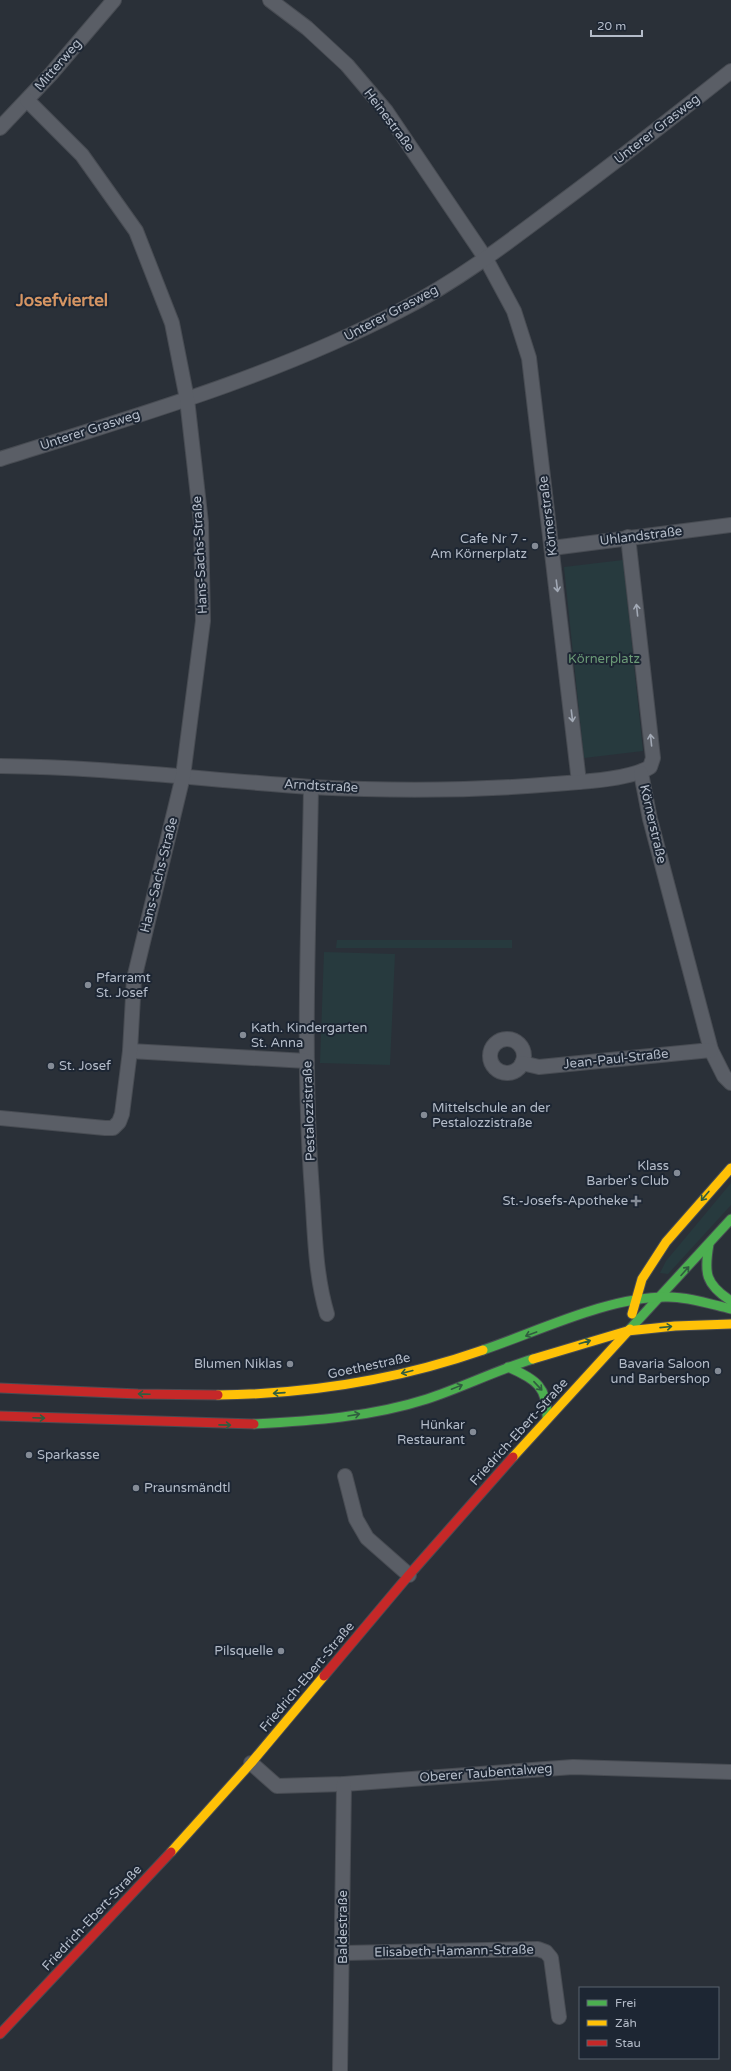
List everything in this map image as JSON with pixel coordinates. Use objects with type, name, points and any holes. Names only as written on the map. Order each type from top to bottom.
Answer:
[{"type":"main road","name":"Friedrich-Ebert-Straße","points":[[627,1331],[642,1279],[666,1242],[731,1168]]},
{"type":"main road","name":"Friedrich-Ebert-Straße","points":[[0,2034],[171,1852],[251,1763],[410,1575],[547,1419],[627,1331],[661,1297],[731,1219]]},
{"type":"main road","points":[[709,1244],[706,1262],[708,1279],[712,1289],[731,1301]]},
{"type":"main road","name":"Goethestraße","points":[[0,1388],[183,1396],[282,1393],[369,1382],[433,1366],[485,1350],[568,1320],[635,1301],[661,1297],[683,1299],[731,1309]]},
{"type":"main road","points":[[0,1416],[238,1425],[328,1420],[394,1408],[428,1399],[508,1366],[627,1331],[675,1326],[731,1324]]},
{"type":"main road","points":[[508,1366],[525,1375],[540,1387],[547,1400],[547,1419]]},
{"type":"street","name":"Mitterweg","points":[[0,128],[27,100],[114,0]]},
{"type":"street","name":"Heinestraße","points":[[270,0],[307,28],[347,65],[381,106],[486,259]]},
{"type":"street","name":"Unterer Grasweg","points":[[0,459],[187,398],[313,353],[403,309],[486,259],[628,152],[731,71]]},
{"type":"street","name":"Hans-Sachs-Straße","points":[[0,1118],[113,1128],[119,1122],[122,1114],[130,1051],[134,979],[183,776],[203,622],[201,523],[187,398],[172,323],[136,231],[82,155],[27,100]]},
{"type":"street","name":"Körnerstraße","points":[[486,259],[514,311],[528,358],[579,782]]},
{"type":"street","name":"Uhlandstraße","points":[[552,548],[628,537],[731,525]]},
{"type":"street","name":"Körnerstraße","points":[[628,537],[653,758],[650,767],[641,773],[650,819],[711,1050],[724,1076],[731,1083]]},
{"type":"street","name":"Arndtstraße","points":[[0,766],[183,776],[311,787],[402,790],[518,787],[579,782],[641,773]]},
{"type":"street","name":"Pestalozzistraße","points":[[311,787],[307,1061],[309,1151],[320,1289],[327,1314]]},
{"type":"street","name":"Jean-Paul-Straße","points":[[522,1064],[539,1067],[711,1050]]},
{"type":"street","points":[[130,1051],[307,1061]]},
{"type":"street","points":[[345,1476],[356,1519],[367,1538],[410,1575]]},
{"type":"street","name":"Oberer Taubentalweg","points":[[251,1763],[277,1786],[344,1784],[573,1767],[731,1772]]},
{"type":"street","name":"Baldestraße","points":[[340,2071],[343,1953],[344,1784]]},
{"type":"street","name":"Elisabeth-Hamann-Straße","points":[[343,1953],[538,1949],[546,1952],[551,1958],[559,2017]]},
{"type":"green space","name":"Körnerplatz","points":[[623,560],[643,751],[584,758],[564,567]]},
{"type":"green space","points":[[337,940],[512,940],[512,948],[336,948]]},
{"type":"green space","points":[[324,952],[395,954],[390,1065],[320,1063]]},
{"type":"green space","points":[[731,1183],[731,1205],[668,1274],[660,1273],[666,1261]]},
{"type":"traffic: fast","points":[[630,1329],[731,1219]]},
{"type":"traffic: fast","points":[[709,1244],[707,1254],[708,1277],[716,1289],[731,1301]]},
{"type":"traffic: fast","points":[[483,1350],[599,1308],[646,1298],[684,1298],[731,1309]]},
{"type":"traffic: fast","points":[[254,1424],[341,1417],[406,1405],[427,1399],[533,1359]]},
{"type":"traffic: fast","points":[[508,1367],[533,1380],[538,1386],[545,1399],[547,1419]]},
{"type":"traffic: slow","points":[[632,1314],[642,1279],[666,1242],[731,1168]]},
{"type":"traffic: slow","points":[[533,1359],[627,1331],[675,1326],[731,1324]]},
{"type":"traffic: slow","points":[[513,1457],[630,1329]]},
{"type":"traffic: slow","points":[[218,1395],[286,1392],[352,1383],[418,1370],[483,1350]]},
{"type":"traffic: slow","points":[[171,1852],[251,1763],[324,1676]]},
{"type":"traffic: jam","points":[[0,1388],[138,1394],[218,1395]]},
{"type":"traffic: jam","points":[[0,1416],[254,1424]]},
{"type":"traffic: jam","points":[[324,1676],[409,1575],[513,1457]]},
{"type":"traffic: jam","points":[[0,2034],[171,1852]]},
{"type":"place","name":"Cafe Nr 7 - Am Körnerplatz","points":[[535,546]]},
{"type":"place","name":"Pfarramt St. Josef","points":[[88,985]]},
{"type":"place","name":"Kath. Kindergarten St. Anna","points":[[243,1035]]},
{"type":"place","name":"St. Josef","points":[[51,1066]]},
{"type":"place","name":"Mittelschule an der Pestalozzistraße","points":[[424,1115]]},
{"type":"place","name":"Klass Barber's Club","points":[[677,1173]]},
{"type":"place","name":"St.-Josefs-Apotheke","points":[[636,1201]]},
{"type":"place","name":"Blumen Niklas","points":[[290,1364]]},
{"type":"place","name":"Bavaria Saloon und Barbershop","points":[[718,1371]]},
{"type":"place","name":"Hünkar Restaurant","points":[[473,1432]]},
{"type":"place","name":"Sparkasse","points":[[29,1455]]},
{"type":"place","name":"Praunsmändtl","points":[[136,1488]]},
{"type":"place","name":"Pilsquelle","points":[[281,1651]]},
{"type":"district","name":"Josefviertel","points":[[62,300]]}]
